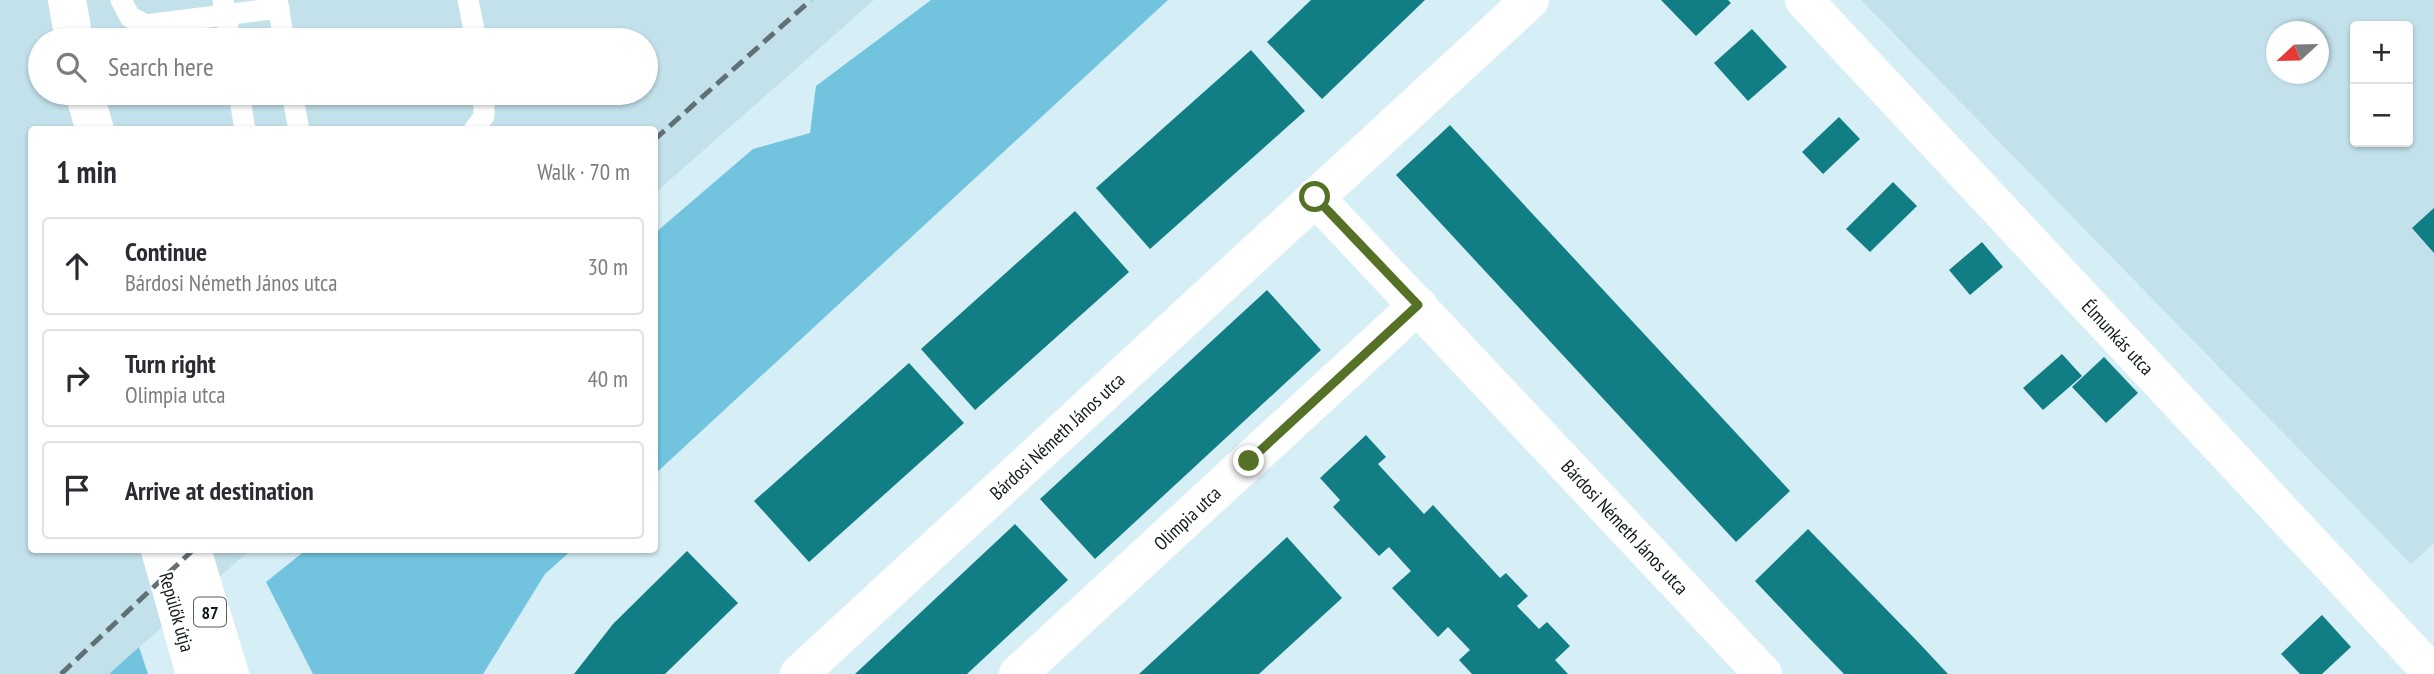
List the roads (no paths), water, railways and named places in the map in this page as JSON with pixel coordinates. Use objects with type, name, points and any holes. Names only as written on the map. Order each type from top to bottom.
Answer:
[{"type":"street","points":[[67,0],[72,28]]},
{"type":"street","name":"Bárdosi Németh János utca","points":[[799,674],[1530,0]]},
{"type":"street","name":"Élmunkás utca","points":[[1804,0],[2433,674]]},
{"type":"street","name":"Bárdosi Németh János utca","points":[[1315,197],[1763,674]]},
{"type":"street","name":"Olimpia utca","points":[[1018,674],[1418,305]]},
{"type":"street","name":"Repülők útja","points":[[161,553],[195,674]]},
{"type":"street","name":"Repülők útja","points":[[193,553],[230,674]]},
{"type":"lane","points":[[121,0],[130,17],[146,24],[224,8],[278,4],[282,28]]},
{"type":"lane","points":[[468,0],[474,28]]},
{"type":"lane","points":[[224,8],[228,28]]},
{"type":"lane","points":[[241,105],[244,126]]},
{"type":"lane","points":[[294,105],[298,126]]},
{"type":"lane","points":[[477,126],[484,116],[484,105]]},
{"type":"railway","points":[[658,136],[811,0]]},
{"type":"railway","points":[[61,674],[190,553]]}]
